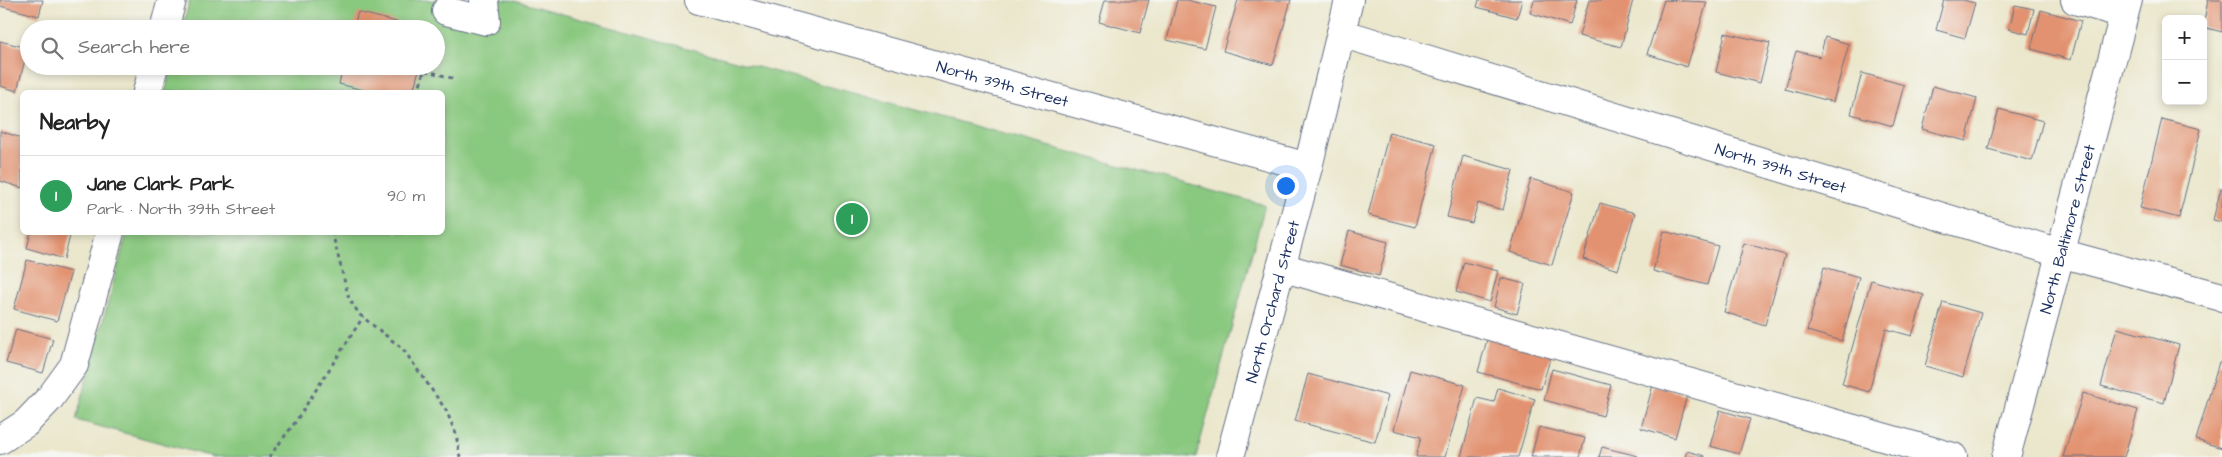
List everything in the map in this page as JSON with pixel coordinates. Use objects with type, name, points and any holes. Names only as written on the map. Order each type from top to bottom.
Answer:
[{"type":"street","points":[[166,20],[172,0]]},
{"type":"street","points":[[446,11],[486,21],[484,0]]},
{"type":"street","name":"North 39th Street","points":[[699,0],[1308,167]]},
{"type":"street","name":"North Orchard Street","points":[[1230,457],[1308,167],[1349,0]]},
{"type":"street","points":[[2075,0],[2126,7]]},
{"type":"street","name":"North Baltimore Street","points":[[2006,457],[2126,7]]},
{"type":"street","name":"North 39th Street","points":[[1341,33],[2060,253],[2222,297]]},
{"type":"street","points":[[148,90],[152,75]]},
{"type":"street","points":[[0,440],[26,423],[50,398],[74,364],[109,235]]},
{"type":"street","points":[[1281,267],[1954,457]]},
{"type":"path","points":[[419,90],[423,75]]},
{"type":"path","points":[[440,75],[455,79]]},
{"type":"path","points":[[333,235],[349,299],[363,317],[403,349],[446,410],[456,434],[460,457]]},
{"type":"path","points":[[269,457],[294,424],[363,317]]},
{"type":"green space","points":[[190,0],[511,0],[1265,205],[1196,457],[213,457],[76,420],[126,235],[445,235],[445,90],[166,90],[170,75],[445,75],[445,20],[184,20]]},
{"type":"building","points":[[0,0],[43,0],[39,16],[0,6]]},
{"type":"building","points":[[1105,0],[1149,0],[1140,33],[1099,22]]},
{"type":"building","points":[[1177,0],[1187,0],[1216,7],[1205,49],[1167,40]]},
{"type":"building","points":[[1238,0],[1291,0],[1273,65],[1223,51]]},
{"type":"building","points":[[1479,0],[1522,0],[1517,18],[1477,7]]},
{"type":"building","points":[[1534,0],[1577,0],[1570,25],[1530,13]]},
{"type":"building","points":[[1589,0],[1633,0],[1621,47],[1579,36]]},
{"type":"building","points":[[1664,0],[1707,2],[1687,67],[1647,54]]},
{"type":"building","points":[[1944,0],[1963,0],[1975,3],[1965,38],[1936,30]]},
{"type":"building","points":[[2208,0],[2222,0],[2222,32],[2207,28],[2207,15],[2205,15]]},
{"type":"building","points":[[2015,5],[2034,9],[2028,34],[2009,29]]},
{"type":"building","points":[[2041,10],[2081,21],[2071,60],[2031,49]]},
{"type":"building","points":[[358,12],[389,20],[356,20]]},
{"type":"building","points":[[1725,33],[1770,43],[1760,83],[1716,72]]},
{"type":"building","points":[[1825,37],[1849,44],[1833,102],[1785,89],[1796,51],[1820,57]]},
{"type":"building","points":[[0,41],[20,46],[21,75],[17,91],[0,86]]},
{"type":"building","points":[[1862,73],[1904,85],[1893,126],[1851,114]]},
{"type":"building","points":[[341,75],[418,75],[414,90],[364,90],[339,84]]},
{"type":"building","points":[[1933,86],[1977,98],[1966,141],[1922,129]]},
{"type":"building","points":[[1999,109],[2043,121],[2032,161],[1988,149]]},
{"type":"building","points":[[2162,119],[2201,129],[2179,218],[2140,208]]},
{"type":"building","points":[[0,131],[20,137],[20,187],[0,181]]},
{"type":"building","points":[[1389,132],[1436,144],[1415,227],[1368,215]]},
{"type":"building","points":[[1463,156],[1513,170],[1503,210],[1478,203],[1472,223],[1447,217]]},
{"type":"building","points":[[1531,179],[1574,192],[1552,265],[1510,252]]},
{"type":"building","points":[[2222,188],[2222,222],[2213,220]]},
{"type":"building","points":[[1600,203],[1635,213],[1618,270],[1583,259]]},
{"type":"building","points":[[1349,231],[1388,242],[1379,276],[1340,265]]},
{"type":"building","points":[[1664,231],[1718,246],[1707,285],[1653,271]]},
{"type":"building","points":[[30,235],[70,235],[64,259],[27,248]]},
{"type":"building","points":[[1744,243],[1785,255],[1765,325],[1724,312]]},
{"type":"building","points":[[27,260],[71,272],[57,321],[14,309]]},
{"type":"building","points":[[1464,262],[1498,271],[1490,302],[1456,292]]},
{"type":"building","points":[[1824,267],[1859,277],[1842,341],[1807,331]]},
{"type":"building","points":[[1501,278],[1525,284],[1517,314],[1494,307]]},
{"type":"building","points":[[1871,280],[1924,295],[1912,336],[1886,329],[1869,392],[1842,384]]},
{"type":"building","points":[[1943,302],[1981,313],[1963,377],[1925,366]]},
{"type":"building","points":[[2117,328],[2179,345],[2164,403],[2101,386]]},
{"type":"building","points":[[16,329],[53,339],[43,373],[6,363]]},
{"type":"building","points":[[1488,336],[1552,353],[1541,389],[1478,372]]},
{"type":"building","points":[[2219,362],[2222,363],[2222,448],[2196,440]]},
{"type":"building","points":[[1552,369],[1611,385],[1603,416],[1544,400]]},
{"type":"building","points":[[1410,370],[1465,385],[1445,457],[1416,457],[1421,437],[1394,430]]},
{"type":"building","points":[[1308,374],[1388,396],[1375,442],[1295,421]]},
{"type":"building","points":[[1653,385],[1687,395],[1675,438],[1641,428]]},
{"type":"building","points":[[1498,388],[1535,399],[1518,457],[1461,457],[1477,398],[1494,402]]},
{"type":"building","points":[[2083,393],[2138,410],[2124,457],[2063,457]]},
{"type":"building","points":[[1720,410],[1750,419],[1739,454],[1710,446]]},
{"type":"building","points":[[1539,427],[1585,438],[1580,457],[1531,457]]},
{"type":"building","points":[[1602,447],[1638,456],[1638,457],[1599,457]]},
{"type":"building","points":[[1687,451],[1705,456],[1705,457],[1685,457]]},
{"type":"place","name":"Jane Clark Park","points":[[852,219]]}]
